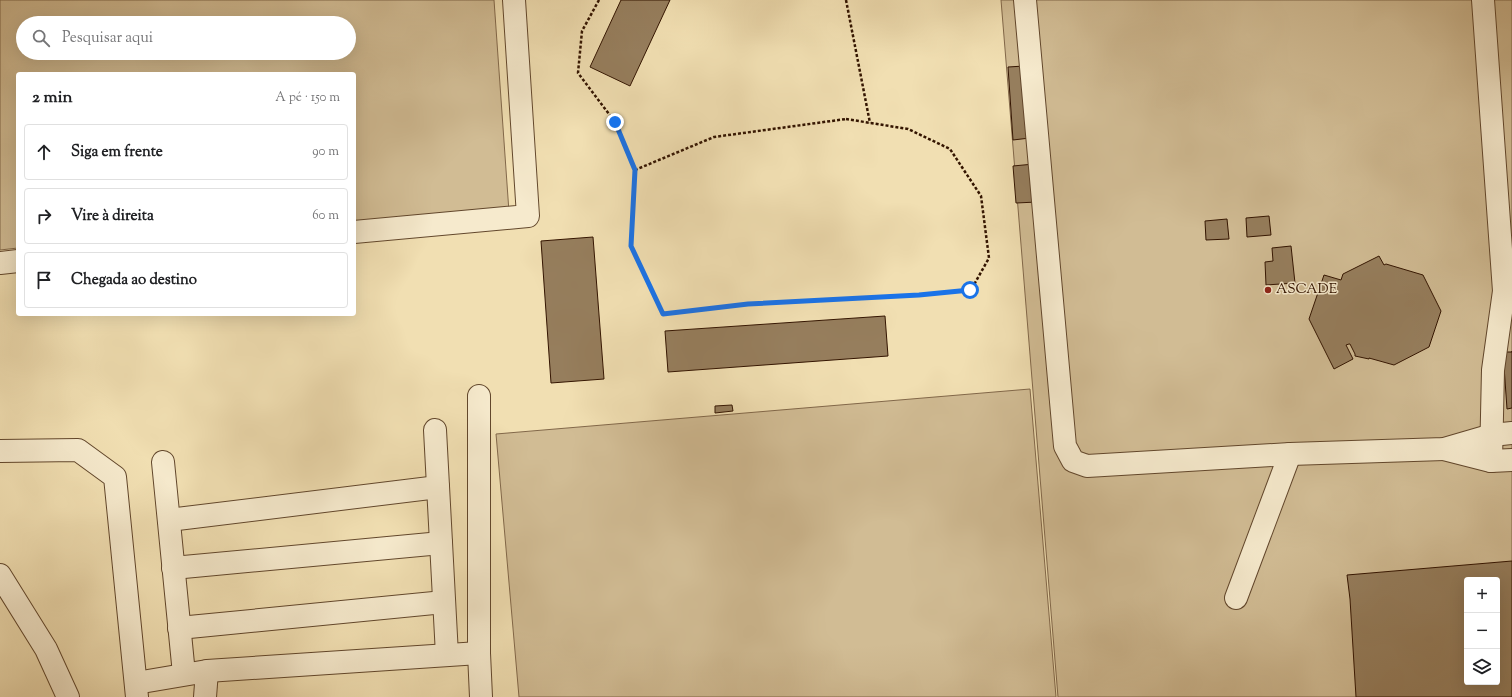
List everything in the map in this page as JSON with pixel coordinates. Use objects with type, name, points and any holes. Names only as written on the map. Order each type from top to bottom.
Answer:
[{"type":"street","points":[[356,232],[528,216],[514,0]]},
{"type":"street","points":[[1025,0],[1065,446],[1073,461],[1087,466],[1290,454],[1444,449],[1502,434]]},
{"type":"street","points":[[1444,449],[1501,461],[1502,434],[1493,370],[1504,291],[1483,0]]},
{"type":"street","points":[[0,262],[16,261]]},
{"type":"street","points":[[479,396],[479,653],[481,697]]},
{"type":"street","points":[[435,430],[447,656]]},
{"type":"street","points":[[0,452],[78,450],[115,477],[137,690],[184,674],[207,671],[479,653]]},
{"type":"street","points":[[1236,598],[1290,454]]},
{"type":"street","points":[[163,462],[184,674]]},
{"type":"street","points":[[169,520],[438,487]]},
{"type":"street","points":[[173,568],[441,543]]},
{"type":"street","points":[[0,575],[46,649],[68,697]]},
{"type":"street","points":[[179,628],[444,602]]},
{"type":"street","points":[[205,697],[207,671]]},
{"type":"path","points":[[599,0],[582,31],[578,73],[615,122],[635,170],[631,246],[663,314],[748,304],[919,295],[970,290],[989,258],[981,196],[950,149],[908,129],[846,119],[714,136],[635,170]]},
{"type":"path","points":[[846,0],[870,123]]},
{"type":"shaded area","points":[[0,0],[494,0],[509,212],[356,224],[356,72],[16,72],[16,248],[0,250]]},
{"type":"shaded area","name":"ASCADE","points":[[1001,0],[1512,0],[1512,697],[1058,697]]},
{"type":"shaded area","points":[[1030,389],[1056,697],[519,697],[496,434]]},
{"type":"building","points":[[621,0],[670,0],[630,86],[590,67]]},
{"type":"building","points":[[1024,66],[1030,138],[1013,140],[1008,67]]},
{"type":"building","points":[[1034,164],[1037,202],[1016,203],[1013,166]]},
{"type":"building","points":[[1269,216],[1271,235],[1247,237],[1246,218]]},
{"type":"building","points":[[1227,219],[1229,239],[1206,240],[1205,221]]},
{"type":"building","points":[[593,237],[604,379],[551,383],[541,241]]},
{"type":"building","points":[[1291,246],[1295,283],[1266,285],[1265,262],[1273,261],[1272,248]]},
{"type":"building","points":[[1379,256],[1384,265],[1386,264],[1423,275],[1441,311],[1429,347],[1394,365],[1355,356],[1349,344],[1346,345],[1353,359],[1334,369],[1309,319],[1324,275],[1341,280],[1343,274]]},
{"type":"building","points":[[885,316],[888,356],[668,372],[665,331]]},
{"type":"building","points":[[1503,352],[1512,352],[1512,408],[1507,409]]},
{"type":"building","points":[[732,405],[733,411],[715,413],[715,406]]},
{"type":"building","points":[[1512,561],[1512,697],[1356,697],[1350,599],[1347,575]]},
{"type":"place","name":"ASCADE","points":[[1268,290]]},
{"type":"route","points":[[615,122],[635,170],[631,246],[663,314],[748,304],[919,295],[970,290]]}]
